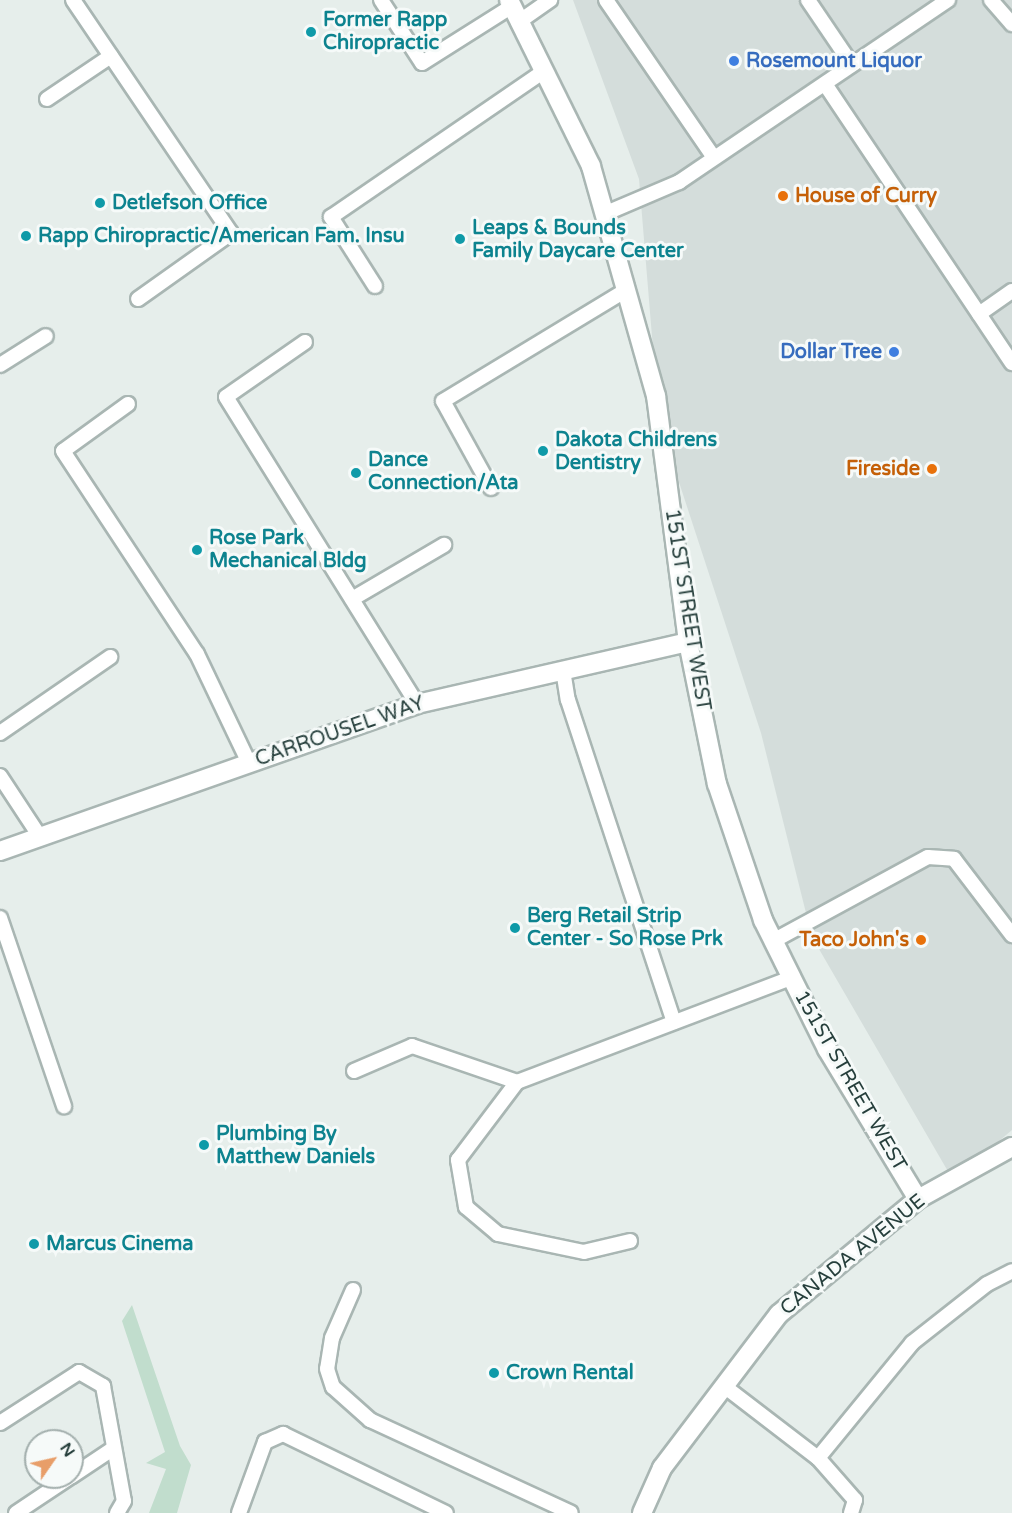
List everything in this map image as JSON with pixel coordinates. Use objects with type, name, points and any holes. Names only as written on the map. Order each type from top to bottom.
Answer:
[{"type":"street","name":"151ST STREET WEST","points":[[514,9],[591,166],[656,396],[688,642],[717,784],[763,920],[826,1049],[918,1199]]},
{"type":"street","name":"CARROUSEL WAY","points":[[0,851],[417,704],[688,642]]},
{"type":"street","name":"CANADA AVENUE","points":[[642,1513],[662,1468],[779,1314],[918,1199],[1012,1147]]},
{"type":"lane","points":[[73,0],[231,233],[138,299]]},
{"type":"lane","points":[[381,0],[422,63],[514,9],[550,0]]},
{"type":"lane","points":[[606,0],[714,158]]},
{"type":"lane","points":[[808,0],[852,65]]},
{"type":"lane","points":[[604,214],[679,183],[948,0]]},
{"type":"lane","points":[[991,0],[1011,22]]},
{"type":"lane","points":[[47,99],[111,56]]},
{"type":"lane","points":[[375,286],[331,217],[544,71]]},
{"type":"lane","points":[[825,84],[1012,363]]},
{"type":"lane","points":[[491,488],[443,401],[626,290]]},
{"type":"lane","points":[[979,314],[1012,291]]},
{"type":"lane","points":[[0,365],[46,336]]},
{"type":"lane","points":[[305,342],[226,397],[417,704]]},
{"type":"lane","points":[[128,404],[63,451],[196,654],[249,763]]},
{"type":"lane","points":[[352,599],[444,545]]},
{"type":"lane","points":[[0,733],[110,657]]},
{"type":"lane","points":[[563,670],[568,700],[674,1022]]},
{"type":"lane","points":[[0,776],[40,837]]},
{"type":"lane","points":[[773,941],[928,857],[954,859],[1012,935]]},
{"type":"lane","points":[[0,918],[64,1106]]},
{"type":"lane","points":[[630,1241],[584,1252],[498,1234],[466,1207],[458,1160],[517,1082],[791,978]]},
{"type":"lane","points":[[354,1071],[412,1046],[517,1082]]},
{"type":"lane","points":[[818,1458],[912,1343],[987,1284],[1012,1271]]},
{"type":"lane","points":[[353,1290],[333,1338],[327,1369],[333,1387],[370,1420],[571,1513]]},
{"type":"lane","points":[[0,1423],[79,1372],[103,1386],[124,1501],[117,1513]]},
{"type":"lane","points":[[724,1386],[818,1458],[855,1500],[851,1513]]},
{"type":"lane","points":[[239,1513],[265,1442],[283,1434],[446,1513]]},
{"type":"lane","points":[[84,1468],[114,1448]]},
{"type":"lane","points":[[16,1513],[53,1489]]},
{"type":"shaded area","points":[[573,0],[1012,0],[1012,1130],[953,1180],[812,937],[761,733],[659,421],[639,179]]},
{"type":"green space","points":[[132,1305],[180,1446],[191,1465],[177,1513],[149,1513],[166,1469],[146,1463],[165,1452],[122,1321]]},
{"type":"place","name":"Former Rapp Chiropractic","points":[[311,32]]},
{"type":"place","name":"Rosemount Liquor","points":[[734,61]]},
{"type":"place","name":"House of Curry","points":[[783,196]]},
{"type":"place","name":"Detlefson Office","points":[[100,203]]},
{"type":"place","name":"Rapp Chiropractic/American Fam. Insu","points":[[26,236]]},
{"type":"place","name":"Leaps & Bounds Family Daycare Center","points":[[460,239]]},
{"type":"place","name":"Dollar Tree","points":[[894,352]]},
{"type":"place","name":"Dakota Childrens Dentistry","points":[[543,451]]},
{"type":"place","name":"Fireside","points":[[932,469]]},
{"type":"place","name":"Dance Connection/Ata","points":[[356,473]]},
{"type":"place","name":"Rose Park Mechanical Bldg","points":[[197,550]]},
{"type":"place","name":"Berg Retail Strip Center - So Rose Prk","points":[[515,928]]},
{"type":"place","name":"Taco John's","points":[[921,940]]},
{"type":"place","name":"Plumbing By Matthew Daniels","points":[[204,1145]]},
{"type":"place","name":"Marcus Cinema","points":[[34,1244]]},
{"type":"place","name":"Crown Rental","points":[[494,1373]]}]
